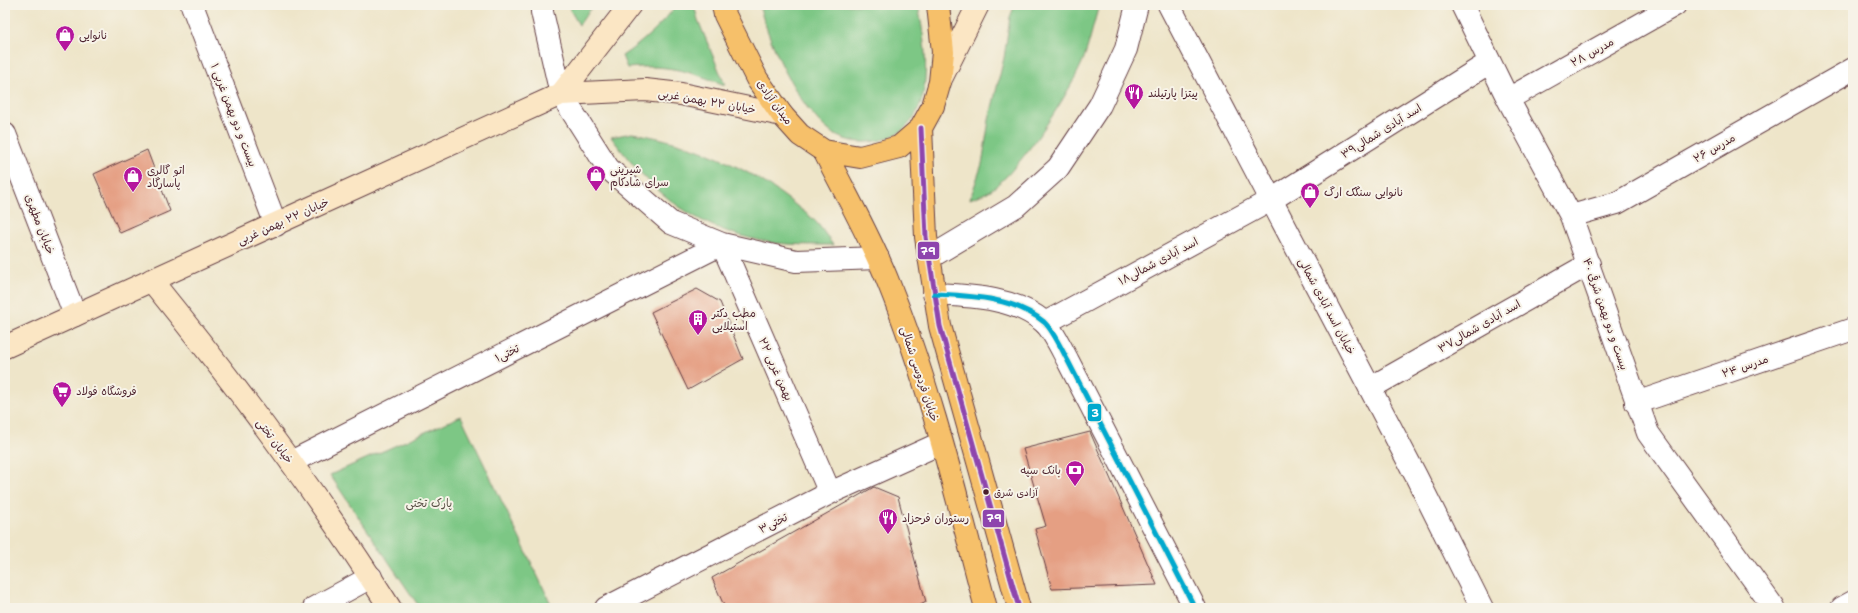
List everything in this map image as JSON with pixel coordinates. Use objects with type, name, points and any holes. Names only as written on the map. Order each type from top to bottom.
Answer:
[{"type":"main road","name":"خیابان ۲۲ بهمن غربی","points":[[561,94],[630,5]]},
{"type":"main road","name":"میدان آزادی","points":[[723,5],[726,15],[757,79],[782,115],[800,135],[824,151],[860,156],[899,147],[921,128],[932,106],[940,82],[943,52],[938,5]]},
{"type":"main road","points":[[940,82],[978,5]]},
{"type":"main road","name":"خیابان ۲۲ بهمن غربی","points":[[5,347],[561,94],[645,90],[681,94],[782,115]]},
{"type":"main road","points":[[921,128],[923,187],[929,258],[940,326],[1019,608]]},
{"type":"main road","name":"خیابان فردوسی شمالی","points":[[824,151],[890,284],[916,358],[942,443],[986,608]]},
{"type":"main road","name":"خیابان تختی","points":[[151,280],[292,462],[371,577],[390,608]]},
{"type":"street","name":"بیست و دو بهمن غربی ۱","points":[[192,5],[276,225]]},
{"type":"street","points":[[542,5],[542,12],[561,94],[608,168],[671,223],[722,244],[796,261],[878,258]]},
{"type":"street","points":[[929,258],[1016,206],[1058,168],[1100,105],[1126,49],[1137,5]]},
{"type":"street","name":"خیابان اسد آبادی شمالی","points":[[1169,5],[1370,388],[1482,608]]},
{"type":"street","name":"بیست و دو بهمن شرقی ۴۰","points":[[1462,5],[1508,99],[1571,216],[1636,403],[1648,433],[1774,608]]},
{"type":"street","name":"مدرس ۲۸","points":[[1508,99],[1675,5]]},
{"type":"street","name":"اسد آبادی شمالی۳۹","points":[[1271,200],[1490,62]]},
{"type":"street","name":"مدرس ۲۶","points":[[1571,216],[1617,203],[1853,69]]},
{"type":"street","name":"خیابان مطهری","points":[[5,134],[75,315]]},
{"type":"street","name":"اسد آبادی شمالی۱۸","points":[[1045,322],[1271,200]]},
{"type":"street","name":"تختی۱","points":[[292,462],[722,244]]},
{"type":"street","name":"۲۲ بهمن غربی","points":[[722,244],[830,493]]},
{"type":"street","name":"اسد آبادی شمالی۳۷","points":[[1370,388],[1588,264]]},
{"type":"street","points":[[934,294],[990,298],[1011,305],[1045,322],[1071,367],[1195,608]]},
{"type":"street","name":"مدرس ۲۴","points":[[1636,403],[1853,329]]},
{"type":"street","name":"تختی۳","points":[[606,608],[830,493],[942,443]]},
{"type":"street","points":[[314,608],[371,577]]},
{"type":"street","points":[[1842,608],[1853,602]]},
{"type":"green space","points":[[569,5],[593,5],[579,25],[570,10]]},
{"type":"green space","points":[[677,5],[694,5],[698,20],[725,85],[688,72],[666,68],[627,68],[622,56],[651,33]]},
{"type":"green space","points":[[759,5],[918,5],[926,65],[920,105],[911,122],[897,134],[871,142],[847,140],[832,133],[808,108],[787,75],[770,38]]},
{"type":"green space","points":[[1015,5],[1099,5],[1084,58],[1078,72],[1057,109],[1030,148],[1004,179],[990,191],[970,199],[982,164],[989,120],[1004,58],[1010,17]]},
{"type":"green space","points":[[632,133],[654,137],[698,150],[741,169],[761,180],[815,221],[833,245],[797,245],[748,238],[701,220],[662,194],[644,177],[611,137]]},
{"type":"green space","name":"پارک تختی","points":[[461,416],[553,608],[420,608],[330,475]]},
{"type":"building","name":"اتو گالری پاسارگاد","points":[[147,150],[170,211],[120,233],[94,174]]},
{"type":"building","name":"مطب دکتر استیلایی","points":[[697,289],[720,302],[743,359],[688,390],[651,312]]},
{"type":"building","name":"بانک سپه","points":[[1090,432],[1157,585],[1052,589],[1035,529],[1046,526],[1023,449]]},
{"type":"building","points":[[874,487],[898,497],[926,602],[915,608],[725,608],[712,578]]},
{"type":"transit line","name":"79","points":[[921,128],[926,237],[940,326],[1019,608]]},
{"type":"transit line","name":"3","points":[[934,294],[992,299],[1019,307],[1044,322],[1060,346],[1195,608]]},
{"type":"place","name":"نانوایی","points":[[65,52]]},
{"type":"place","name":"پیتزا پارتیلند","points":[[1134,110]]},
{"type":"place","name":"شیرینی سرای شادکام","points":[[596,192]]},
{"type":"place","name":"اتو گالری پاسارگاد","points":[[133,193]]},
{"type":"place","name":"نانوایی سنگک ارگ","points":[[1310,209]]},
{"type":"place","name":"مطب دکتر استیلایی","points":[[698,336]]},
{"type":"place","name":"فروشگاه فولاد","points":[[62,408]]},
{"type":"place","name":"بانک سپه","points":[[1075,487]]},
{"type":"place","name":"آزادی شرق","points":[[986,492]]},
{"type":"place","name":"رستوران فرحزاد","points":[[888,535]]}]
